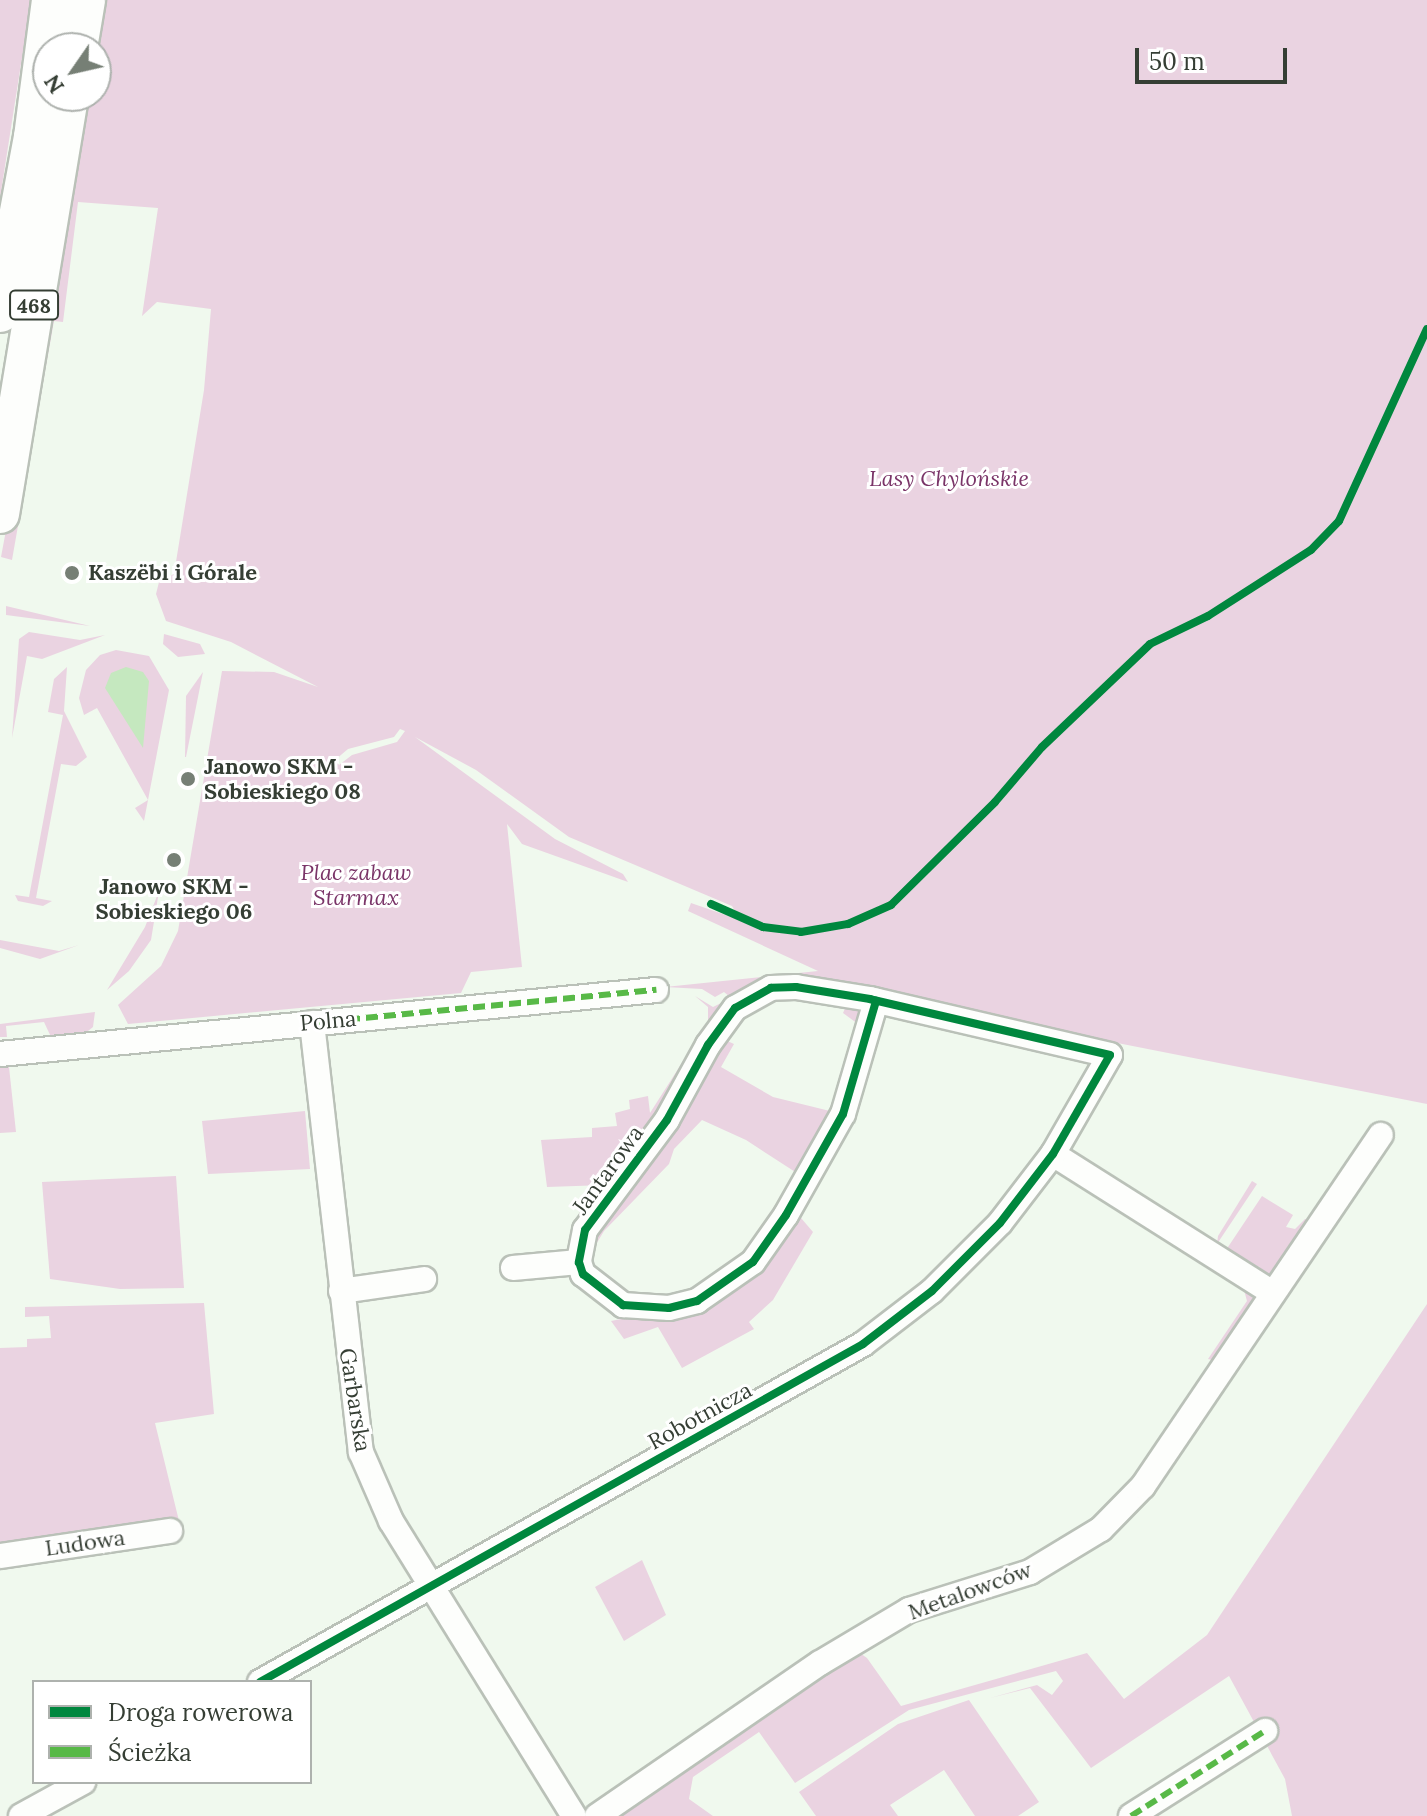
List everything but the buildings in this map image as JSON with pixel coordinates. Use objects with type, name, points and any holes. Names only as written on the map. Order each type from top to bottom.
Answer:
[{"type":"main road","name":"468","points":[[0,313],[33,137],[51,0]]},
{"type":"main road","points":[[81,32],[86,0]]},
{"type":"main road","name":"468","points":[[0,514],[66,112]]},
{"type":"street","name":"Jantarowa","points":[[579,1262],[585,1230],[667,1120],[708,1045],[735,1008],[771,988],[796,987],[876,1001],[1110,1055]]},
{"type":"street","name":"Polna","points":[[0,1054],[656,990]]},
{"type":"street","points":[[513,1268],[579,1262],[607,1297],[638,1309],[697,1301],[729,1284],[769,1242],[824,1151],[843,1114],[876,1001]]},
{"type":"street","name":"Garbarska","points":[[312,1023],[361,1452],[391,1521],[574,1816]]},
{"type":"street","name":"Robotnicza","points":[[264,1680],[863,1344],[932,1291],[988,1234],[1053,1154],[1110,1055]]},
{"type":"street","name":"Metalowców","points":[[597,1816],[820,1663],[909,1610],[1030,1572],[1101,1529],[1143,1486],[1271,1292],[1381,1135]]},
{"type":"street","points":[[1053,1154],[1271,1292]]},
{"type":"street","points":[[341,1291],[424,1279]]},
{"type":"street","name":"Ludowa","points":[[0,1556],[170,1531]]},
{"type":"street","points":[[1131,1816],[1265,1731]]},
{"type":"street","points":[[21,1816],[59,1807],[81,1784]]},
{"type":"green space","points":[[0,0],[31,0],[0,198]]},
{"type":"green space","name":"Lasy Chylońskie","points":[[103,0],[1427,0],[1427,1104],[839,988],[735,1001],[724,992],[715,997],[702,989],[665,987],[818,971],[688,911],[691,903],[740,920],[732,906],[569,837],[476,770],[415,737],[555,839],[623,874],[628,882],[522,844],[507,824],[522,967],[471,972],[461,993],[128,1024],[118,1005],[161,966],[178,931],[222,671],[274,672],[318,687],[231,642],[166,621],[156,594],[159,582],[174,574],[204,390],[211,309],[157,302],[142,316],[158,208],[78,202],[63,322],[54,321],[12,560],[1,557],[84,112],[112,112],[112,32],[101,32]],"holes":[[[400,729],[405,731],[397,742],[352,755],[339,765],[335,760],[348,749],[394,737]]]},
{"type":"green space","points":[[6,606],[90,626],[6,615]]},
{"type":"green space","points":[[29,632],[80,640],[105,635],[42,659],[27,656],[12,738],[19,639]]},
{"type":"green space","points":[[164,634],[200,644],[205,654],[178,657],[163,644]]},
{"type":"green space","points":[[116,650],[149,656],[169,690],[144,821],[135,808],[148,800],[97,708],[84,715],[79,698],[86,670],[100,655]]},
{"type":"green space","points":[[67,667],[64,711],[87,757],[76,766],[61,764],[36,898],[52,901],[43,906],[18,901],[15,895],[29,897],[63,715],[48,712],[54,679]]},
{"type":"green space","points":[[203,672],[186,757],[185,757],[186,696]]},
{"type":"green space","points":[[159,891],[151,940],[129,971],[107,990],[145,927]]},
{"type":"green space","points":[[0,940],[59,951],[79,945],[40,959],[0,948]]},
{"type":"green space","points":[[695,996],[713,1007],[723,1002],[729,1008],[678,1094],[605,1185],[547,1187],[541,1140],[592,1137],[592,1128],[617,1126],[615,1113],[630,1109],[629,1100],[648,1096],[650,1113],[708,1022],[708,1007]]},
{"type":"green space","points":[[846,1006],[860,1008],[865,1019],[838,1116],[803,1177],[746,1140],[702,1120],[674,1149],[669,1164],[604,1231],[589,1256],[589,1236],[723,1039],[734,1044],[721,1067],[773,1097],[834,1112],[858,1024],[843,1013]]},
{"type":"green space","points":[[95,1012],[93,1027],[83,1035],[51,1037],[44,1022],[6,1026],[7,1037],[0,1037],[0,1024]]},
{"type":"green space","points":[[0,1067],[9,1067],[16,1132],[0,1133]]},
{"type":"green space","points":[[305,1111],[310,1169],[208,1174],[202,1121]]},
{"type":"green space","points":[[176,1176],[184,1288],[120,1289],[50,1279],[42,1182]]},
{"type":"green space","points":[[1252,1181],[1257,1184],[1217,1244],[1218,1236]]},
{"type":"green space","points":[[808,1186],[814,1193],[801,1218],[813,1232],[773,1300],[749,1322],[754,1329],[682,1368],[658,1327],[624,1339],[611,1321],[701,1303]]},
{"type":"green space","points":[[1262,1196],[1293,1215],[1286,1227],[1295,1229],[1305,1219],[1311,1221],[1274,1274],[1263,1278],[1259,1266],[1257,1270],[1226,1250]]},
{"type":"green space","points":[[1220,1267],[1251,1289],[1253,1300],[1217,1361],[1208,1359],[1247,1301],[1244,1290],[1216,1272]]},
{"type":"green space","points":[[204,1303],[214,1414],[155,1423],[180,1525],[0,1551],[0,1348],[27,1347],[27,1339],[51,1338],[49,1316],[25,1317],[25,1307]]},
{"type":"green space","points":[[1427,1304],[1427,1816],[1292,1816],[1285,1779],[1229,1676],[1091,1768],[1030,1688],[990,1698],[1037,1685],[1052,1695],[1063,1681],[1056,1671],[909,1710],[795,1783],[759,1732],[693,1777],[689,1799],[713,1816],[610,1816],[717,1749],[854,1649],[867,1658],[901,1706],[1087,1653],[1124,1699],[1207,1635]]},
{"type":"green space","points":[[642,1560],[666,1615],[624,1641],[595,1587]]},
{"type":"green space","points":[[969,1700],[1039,1802],[1018,1816],[975,1816],[944,1770],[890,1805],[898,1816],[816,1816],[799,1792],[898,1724]]},
{"type":"shaded area","points":[[126,667],[143,672],[149,681],[143,748],[105,688],[111,673]]},
{"type":"marked path","points":[[312,1023],[656,990]]},
{"type":"marked path","points":[[1131,1816],[1265,1731]]},
{"type":"cycle path","points":[[711,904],[763,927],[801,932],[848,924],[891,905],[995,802],[1042,747],[1150,644],[1208,616],[1311,550],[1339,521],[1427,329]]},
{"type":"cycle path","points":[[264,1680],[863,1344],[932,1291],[1000,1223],[1053,1154],[1110,1055],[870,999],[796,987],[771,988],[735,1008],[708,1045],[667,1120],[585,1230],[579,1262],[583,1274],[623,1305],[669,1308],[697,1301],[753,1262],[786,1215],[843,1114],[876,1001]]},
{"type":"place","name":"Kaszëbi i Górale","points":[[72,573]]},
{"type":"place","name":"Janowo SKM - Sobieskiego 08","points":[[188,779]]},
{"type":"place","name":"Janowo SKM - Sobieskiego 06","points":[[174,860]]},
{"type":"park label","name":"Plac zabaw Starmax","points":[[356,884]]}]
